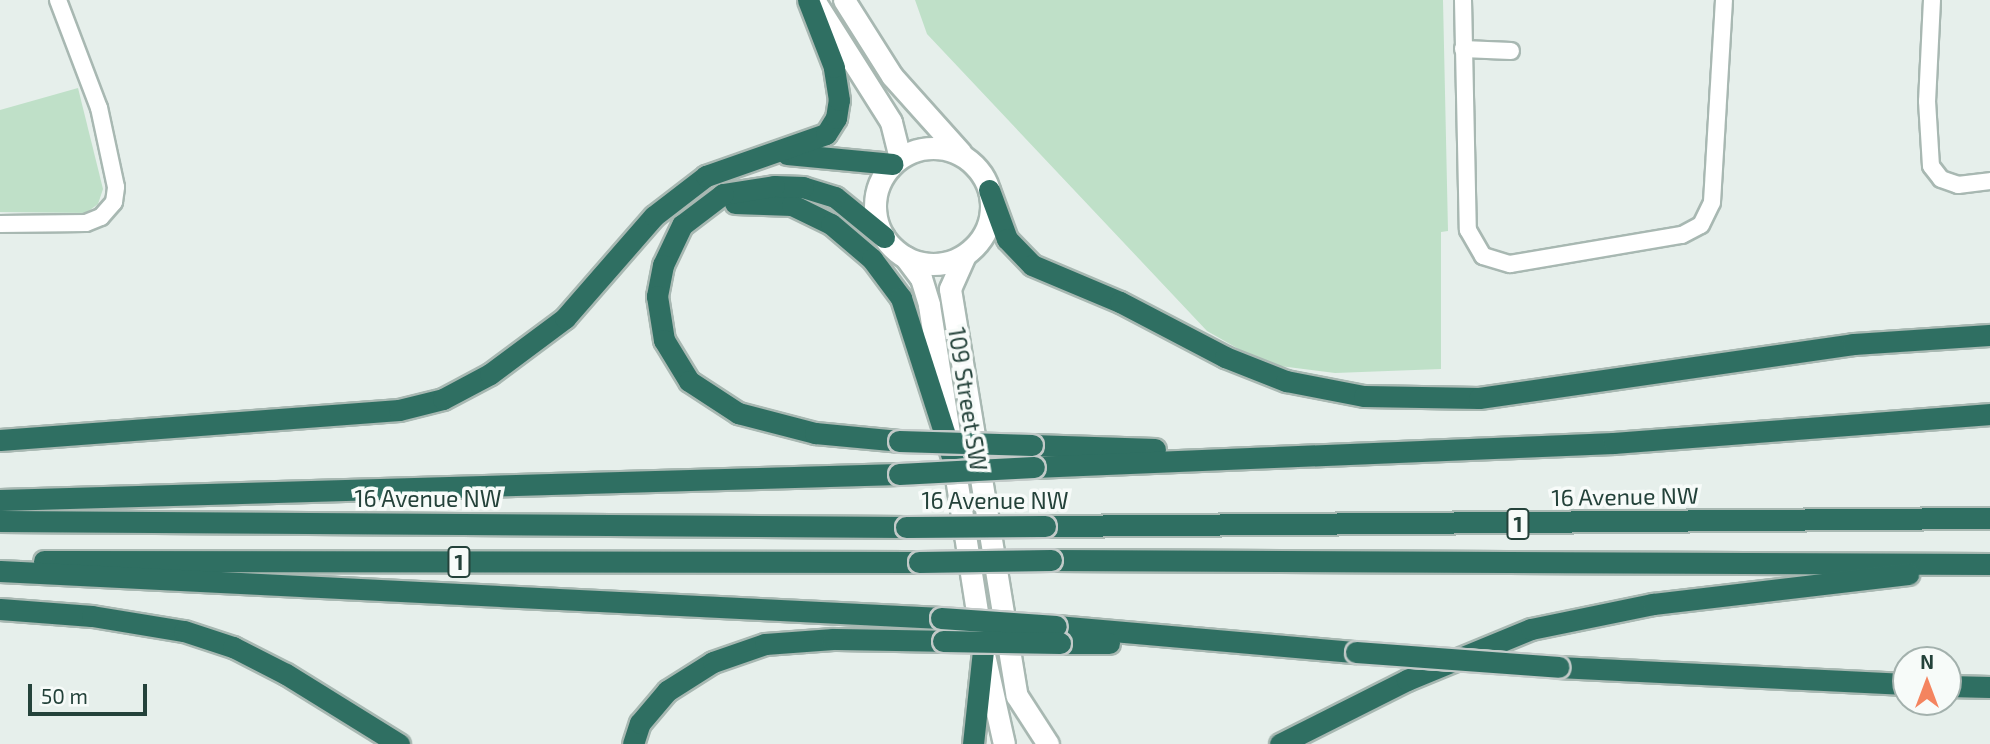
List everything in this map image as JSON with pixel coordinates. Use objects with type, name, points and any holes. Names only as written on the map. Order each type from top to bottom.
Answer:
[{"type":"highway","points":[[0,440],[342,417],[443,399],[533,347],[565,318],[654,216],[706,176],[826,134],[836,118],[834,67],[808,0]]},
{"type":"highway","points":[[775,152],[897,161]]},
{"type":"highway","points":[[884,237],[835,197],[803,187],[747,189],[723,194],[682,225],[663,265],[657,296],[664,340],[689,381],[738,413],[815,433],[899,441],[1276,455]]},
{"type":"highway","points":[[989,190],[1007,239],[1032,265],[1120,302],[1225,357],[1286,381],[1364,396],[1479,398],[1853,344],[1990,335]]},
{"type":"highway","points":[[702,208],[747,201],[792,205],[831,223],[872,258],[901,298],[954,463]]},
{"type":"highway","points":[[0,500],[899,474],[1276,455],[1614,443],[1990,414]]},
{"type":"highway","name":"16 Avenue NW","points":[[0,521],[906,527],[1990,518]]},
{"type":"highway","name":"1","points":[[0,561],[1051,560],[1985,564]]},
{"type":"highway","points":[[1280,744],[1407,680],[1531,629],[1653,604],[1985,564]]},
{"type":"highway","points":[[0,572],[941,618],[1058,634],[1213,641],[1558,667],[1892,683]]},
{"type":"highway","points":[[0,609],[145,624],[184,631],[233,647],[286,674],[399,744]]},
{"type":"highway","points":[[633,744],[640,723],[667,691],[713,662],[765,643],[833,639],[943,641],[1058,634]]},
{"type":"highway","points":[[973,744],[983,650]]},
{"type":"highway","points":[[1962,686],[1990,687]]},
{"type":"highway","points":[[1297,744],[1324,722]]},
{"type":"street","points":[[0,224],[86,223],[101,217],[114,202],[116,187],[99,108],[58,0]]},
{"type":"street","points":[[814,0],[891,122],[897,161]]},
{"type":"street","points":[[844,0],[892,76],[970,162],[989,190],[987,226],[965,255],[936,264],[905,257],[884,237],[875,199],[897,161],[914,151],[944,149],[970,162]]},
{"type":"street","points":[[1463,0],[1466,218],[1471,239],[1483,256],[1502,264],[1518,264],[1682,235],[1701,225],[1711,206],[1724,0]]},
{"type":"street","points":[[1932,0],[1927,101],[1931,166],[1941,179],[1958,185],[1990,181]]},
{"type":"street","points":[[1464,49],[1511,51]]},
{"type":"street","name":"109 Street SW","points":[[965,255],[950,289],[1017,696],[1048,744]]},
{"type":"street","name":"109 Street SW","points":[[905,257],[921,278],[929,305],[983,650],[1004,744]]},
{"type":"green space","points":[[915,0],[1443,0],[1448,231],[1441,232],[1441,369],[1335,373],[1265,364],[1207,331],[927,34]]},
{"type":"green space","points":[[78,88],[103,189],[98,204],[86,213],[0,212],[0,110]]}]
